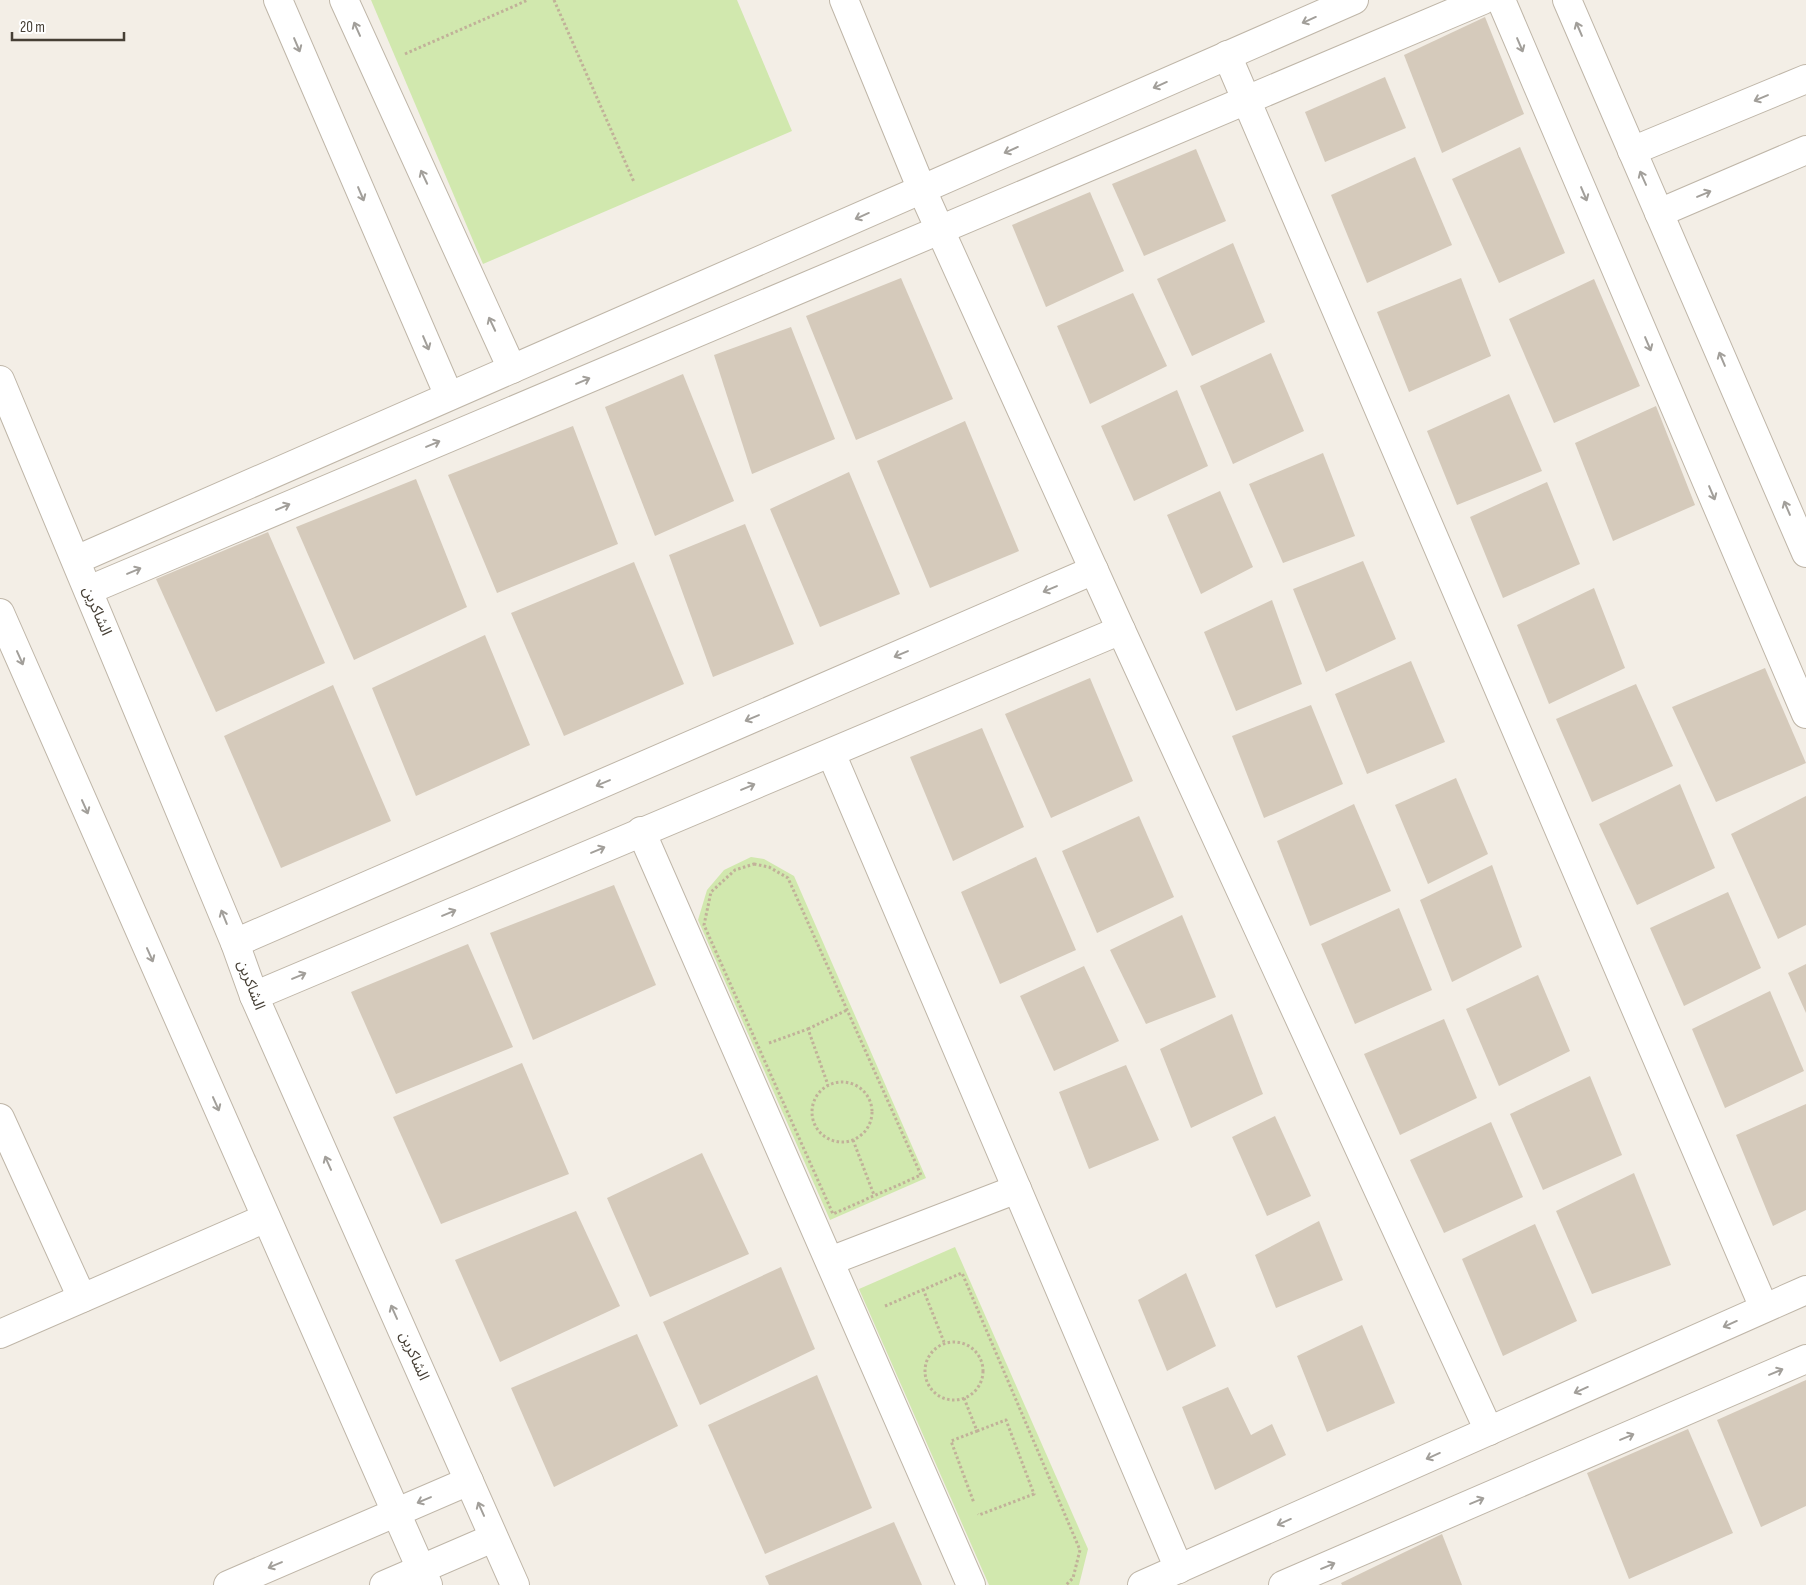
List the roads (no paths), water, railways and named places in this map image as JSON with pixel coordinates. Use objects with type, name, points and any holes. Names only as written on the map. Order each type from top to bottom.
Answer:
[{"type":"street","points":[[278,0],[449,396]]},
{"type":"street","points":[[344,0],[512,369]]},
{"type":"street","points":[[844,0],[940,230],[1121,630],[1489,1431]]},
{"type":"street","points":[[76,560],[1354,0]]},
{"type":"street","points":[[89,590],[1483,0]]},
{"type":"street","points":[[1501,0],[1806,714]]},
{"type":"street","points":[[1567,0],[1806,553]]},
{"type":"street","points":[[1227,55],[1764,1308]]},
{"type":"street","points":[[1632,152],[1806,79]]},
{"type":"street","points":[[1659,213],[1806,150]]},
{"type":"street","name":"الشاكرين","points":[[0,380],[235,943],[254,996],[515,1585]]},
{"type":"street","points":[[235,943],[1094,570]]},
{"type":"street","points":[[0,613],[424,1577]]},
{"type":"street","points":[[254,996],[641,831],[1121,630]]},
{"type":"street","points":[[831,752],[1179,1568]]},
{"type":"street","points":[[641,831],[971,1585]]},
{"type":"street","points":[[0,1118],[82,1298]]},
{"type":"street","points":[[830,1261],[1017,1189]]},
{"type":"street","points":[[0,1334],[266,1218]]},
{"type":"street","points":[[1142,1585],[1806,1290]]},
{"type":"street","points":[[1284,1585],[1806,1359]]},
{"type":"street","points":[[228,1585],[469,1481]]},
{"type":"street","points":[[384,1585],[424,1577],[493,1538]]}]
